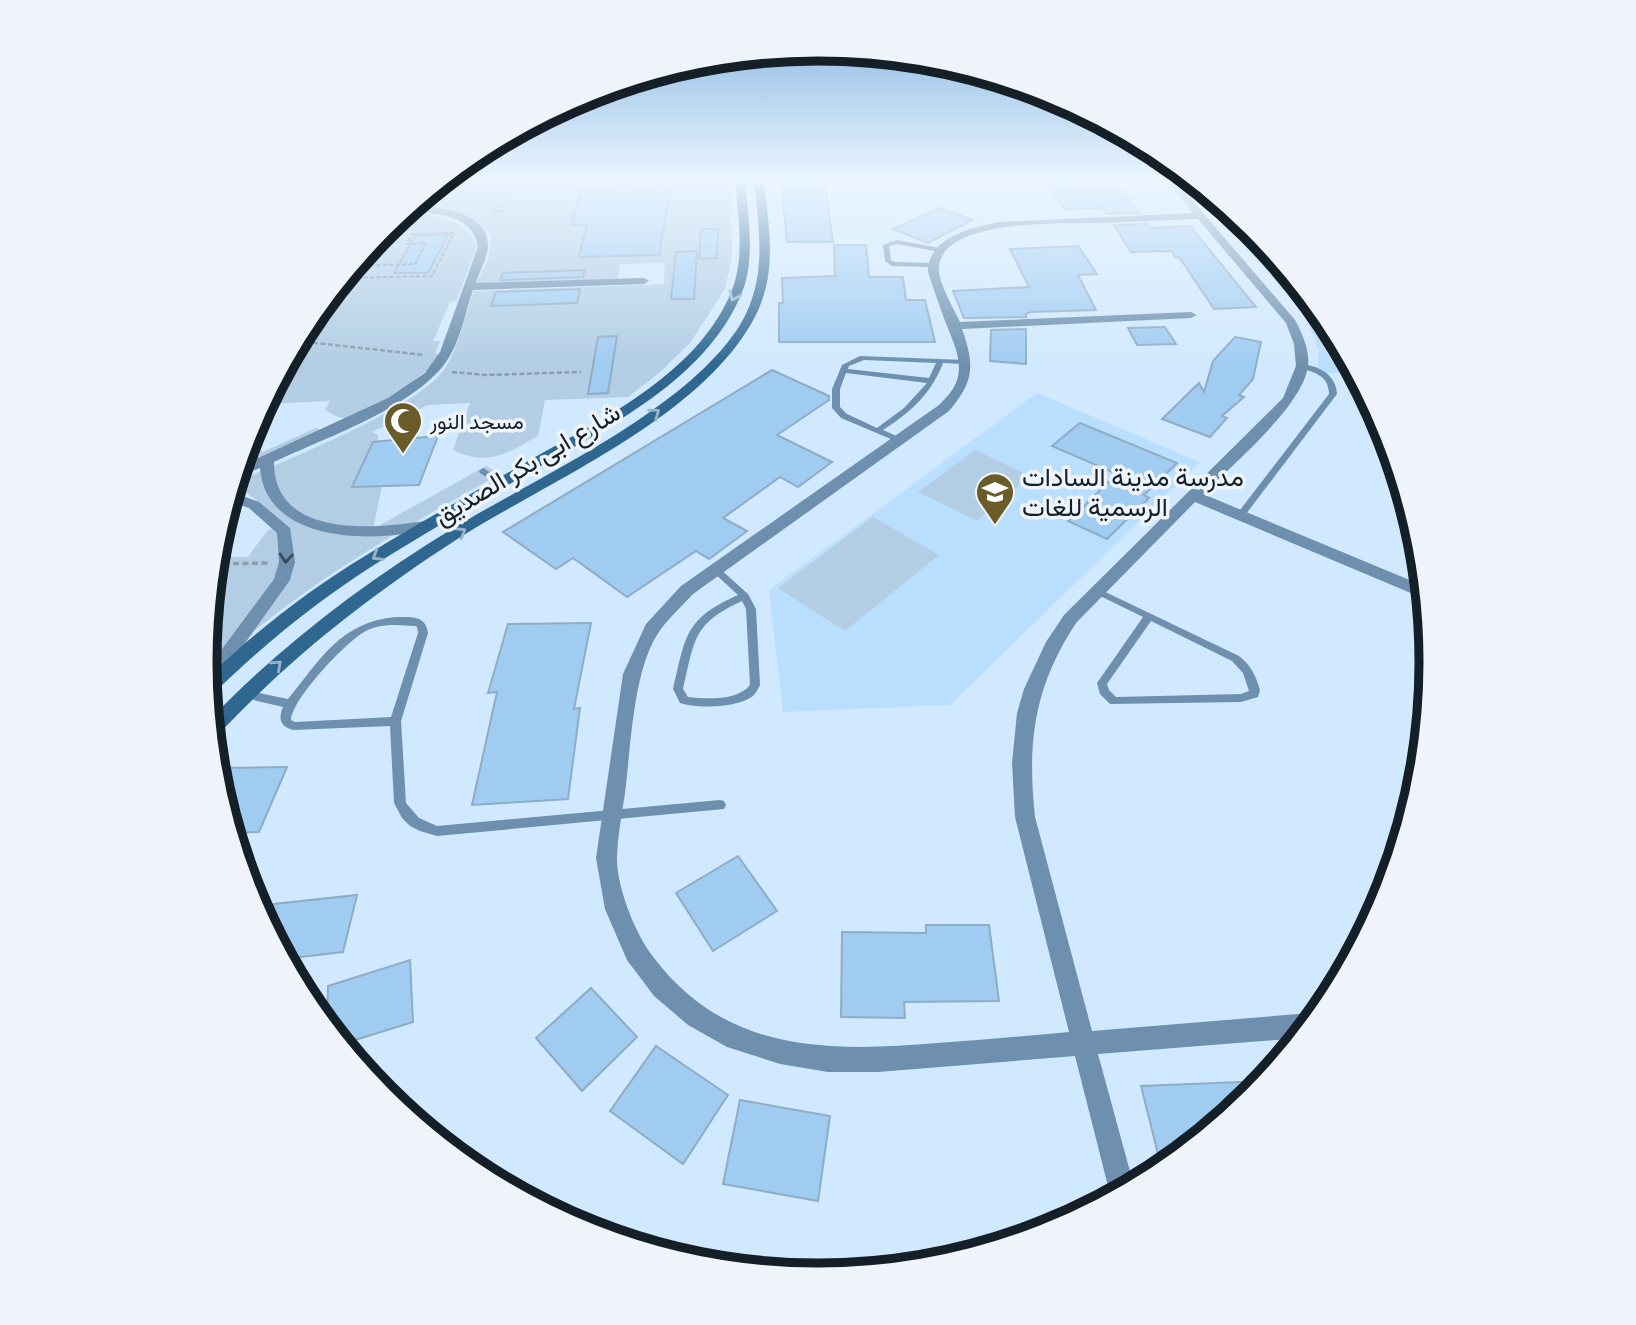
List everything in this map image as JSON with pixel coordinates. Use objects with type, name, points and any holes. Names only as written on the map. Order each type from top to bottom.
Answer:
[{"type":"main road","name":"شارع ابى بكر الصديق","points":[[217,679],[301,606],[368,561],[650,392],[698,350],[729,309],[743,270],[742,242]]},
{"type":"main road","name":"شارع ابى بكر الصديق","points":[[220,721],[306,639],[365,594],[620,437],[676,397],[718,359],[746,322],[755,304],[765,271],[765,242]]},
{"type":"main road","points":[[743,270],[765,271]]},
{"type":"main road","points":[[597,426],[620,437]]},
{"type":"street","points":[[250,467],[393,401],[419,384],[440,362],[484,247],[483,242]]},
{"type":"street","points":[[956,242],[936,258],[933,272],[965,362],[963,381],[952,399],[687,590],[652,628],[637,658],[632,674],[606,858],[608,884],[626,937],[648,971],[684,1008],[741,1042],[774,1053],[843,1062],[1297,1026]]},
{"type":"street","points":[[1120,1183],[1031,850],[1021,787],[1020,758],[1028,704],[1045,658],[1070,619],[1289,399],[1299,377],[1300,344],[1291,322],[1223,242]]},
{"type":"street","points":[[469,287],[644,281]]},
{"type":"street","points":[[953,326],[1191,315]]},
{"type":"street","points":[[267,459],[266,474],[276,499],[314,525],[345,533],[381,533],[430,525]]},
{"type":"street","points":[[1192,495],[1414,589]]},
{"type":"street","points":[[217,668],[282,580],[288,562],[285,531],[254,505],[239,500]]},
{"type":"lane","points":[[897,242],[936,258],[892,264],[888,261],[886,246],[897,242]]},
{"type":"lane","points":[[898,440],[844,416],[836,408],[836,389],[850,362],[863,358],[965,362]]},
{"type":"lane","points":[[877,431],[906,412],[932,381],[940,361]]},
{"type":"lane","points":[[1240,516],[1333,394],[1333,384],[1326,374],[1301,366]]},
{"type":"lane","points":[[844,371],[932,381]]},
{"type":"lane","points":[[483,471],[502,482]]},
{"type":"lane","points":[[716,570],[745,596],[751,609],[753,690],[742,698],[684,701],[678,689],[695,628],[716,608],[745,596]]},
{"type":"lane","points":[[1097,591],[1149,616],[1237,659],[1248,670],[1254,694],[1241,698],[1114,701],[1109,698],[1102,688],[1102,683],[1149,616]]},
{"type":"lane","points":[[395,722],[293,726],[286,722],[285,716],[290,704],[355,631],[384,620],[414,622],[422,625],[423,633],[395,722],[400,803],[418,825],[437,831],[720,805]]},
{"type":"lane","points":[[245,694],[290,704]]},
{"type":"path","points":[[367,265],[415,264],[426,243],[407,244],[408,242]]},
{"type":"path","points":[[356,278],[432,276],[449,242]]},
{"type":"path","points":[[309,343],[440,362],[486,375],[580,372]]},
{"type":"path","points":[[225,564],[288,562]]},
{"type":"shaded area","points":[[388,242],[475,242],[477,247],[456,301],[450,302],[433,341],[440,341],[435,353],[443,357],[400,392],[351,419],[338,417],[325,410],[330,401],[276,403],[318,328],[366,266]]},
{"type":"shaded area","points":[[490,242],[732,242],[732,257],[725,289],[690,343],[659,373],[628,397],[545,400],[538,436],[507,452],[487,458],[465,455],[453,450],[470,403],[428,405],[372,432],[378,435],[378,440],[372,444],[353,486],[382,486],[373,529],[486,466],[500,474],[346,564],[274,615],[217,663],[218,623],[226,557],[248,557],[267,531],[283,523],[243,489],[246,478],[349,432],[409,400],[431,383],[450,360],[474,291],[664,284],[665,263],[620,264],[617,281],[475,286],[489,257]]},
{"type":"shaded area","points":[[1240,242],[1248,242],[1295,296],[1344,372],[1317,374],[1319,351],[1304,314]]},
{"type":"shaded area","name":"مدرسة مدينة السادات الرسمية للغات","points":[[1037,393],[1200,462],[950,705],[783,712],[769,590]]},
{"type":"shaded area","points":[[316,428],[321,430],[251,464],[257,448],[263,452]]},
{"type":"shaded area","points":[[975,450],[1030,476],[977,521],[918,492]]},
{"type":"shaded area","points":[[873,517],[939,555],[845,631],[778,588]]},
{"type":"building","points":[[412,242],[444,242],[428,273],[394,273]]},
{"type":"building","points":[[583,242],[661,242],[659,255],[579,257]]},
{"type":"building","points":[[700,242],[718,242],[717,258],[699,259]]},
{"type":"building","points":[[1125,242],[1203,242],[1256,307],[1214,309],[1179,257],[1175,257],[1172,251],[1131,252]]},
{"type":"building","points":[[834,245],[866,245],[869,277],[903,277],[906,300],[925,300],[935,342],[779,342],[779,303],[783,303],[782,278],[835,276]]},
{"type":"building","points":[[1078,246],[1097,274],[1078,275],[1096,310],[1031,312],[1026,314],[1026,317],[964,318],[953,291],[1029,287],[1010,249]]},
{"type":"building","points":[[697,251],[694,299],[671,299],[676,252]]},
{"type":"building","points":[[585,270],[583,277],[500,280],[503,273]]},
{"type":"building","points":[[580,289],[577,303],[491,306],[496,292]]},
{"type":"building","points":[[1165,327],[1176,344],[1137,345],[1128,328]]},
{"type":"building","points":[[1026,329],[1026,364],[990,361],[991,330]]},
{"type":"building","points":[[617,336],[608,393],[588,394],[598,337]]},
{"type":"building","points":[[1235,337],[1261,342],[1253,379],[1239,395],[1244,397],[1222,416],[1227,418],[1210,437],[1162,419],[1199,383],[1204,392],[1213,361]]},
{"type":"building","points":[[772,370],[829,396],[829,400],[777,435],[832,462],[798,487],[780,477],[723,518],[747,531],[709,559],[696,551],[627,597],[573,558],[556,569],[503,532]]},
{"type":"building","points":[[1080,423],[1177,463],[1144,495],[1149,498],[1107,539],[1068,521],[1117,474],[1052,446]]},
{"type":"building","name":"مسجد النور","points":[[438,436],[419,485],[352,487],[373,442]]},
{"type":"building","points":[[591,623],[574,709],[580,708],[568,799],[472,805],[497,692],[488,693],[508,624]]},
{"type":"building","points":[[287,767],[259,832],[242,833],[226,768]]},
{"type":"building","points":[[738,856],[777,911],[713,951],[676,893]]},
{"type":"building","points":[[357,895],[343,952],[294,958],[272,912],[274,904]]},
{"type":"building","points":[[926,925],[989,925],[999,1001],[904,1002],[905,1018],[841,1017],[842,932],[926,933]]},
{"type":"building","points":[[410,960],[413,1022],[351,1041],[327,1010],[328,986]]},
{"type":"building","points":[[591,988],[637,1037],[582,1091],[536,1038]]},
{"type":"building","points":[[656,1046],[728,1095],[683,1164],[610,1111]]},
{"type":"building","points":[[1249,1082],[1214,1115],[1159,1157],[1141,1086]]},
{"type":"building","points":[[740,1100],[830,1116],[818,1201],[723,1184]]},
{"type":"place","name":"مسجد النور","points":[[403,455]]},
{"type":"place","name":"مدرسة مدينة السادات الرسمية للغات","points":[[995,526]]}]
